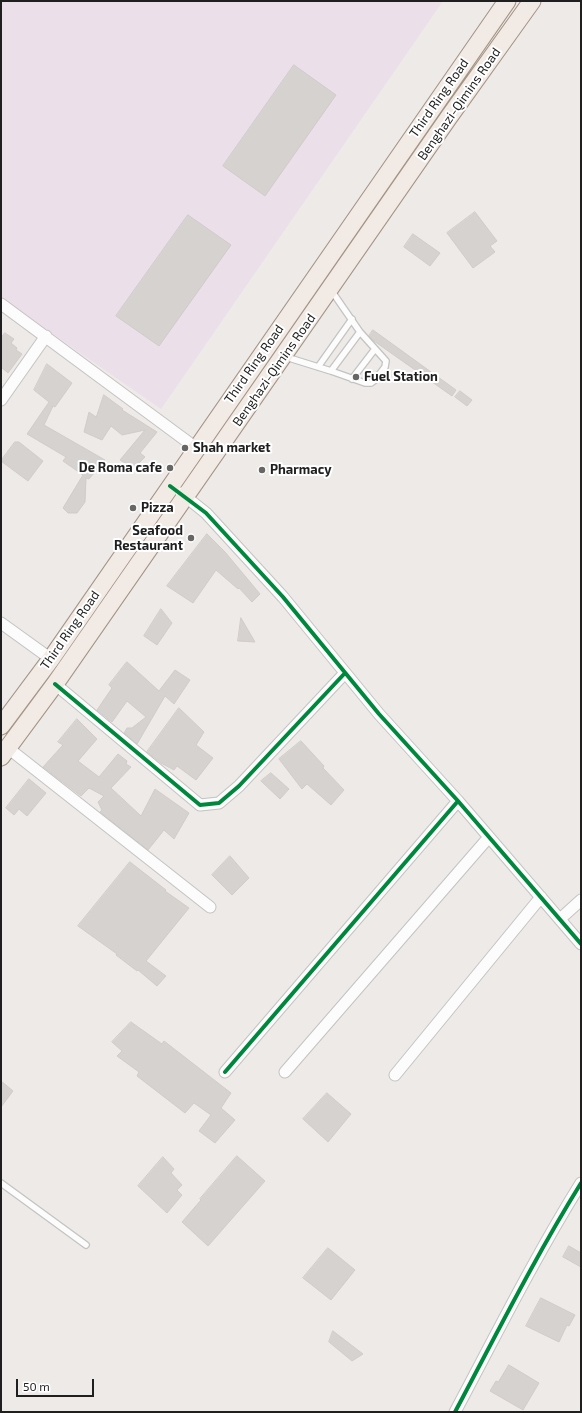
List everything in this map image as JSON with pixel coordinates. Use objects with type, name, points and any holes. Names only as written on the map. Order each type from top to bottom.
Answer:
[{"type":"main road","name":"Third Ring Road","points":[[1,726],[51,660],[196,448],[507,1]]},
{"type":"main road","name":"Benghazi-Qimins Road","points":[[5,753],[56,684],[449,117],[532,1]]},
{"type":"street","points":[[1,304],[196,448]]},
{"type":"street","points":[[1,400],[46,336]]},
{"type":"street","points":[[170,486],[206,513],[283,597],[379,714],[458,801],[581,944]]},
{"type":"street","points":[[1,623],[51,660]]},
{"type":"street","points":[[56,684],[200,804],[219,803],[239,786],[345,673]]},
{"type":"street","points":[[5,753],[210,907]]},
{"type":"street","points":[[225,1072],[458,801]]},
{"type":"street","points":[[285,1072],[489,837]]},
{"type":"street","points":[[395,1075],[541,897]]},
{"type":"street","points":[[560,919],[581,900]]},
{"type":"street","points":[[455,1412],[564,1209],[581,1183]]},
{"type":"lane","points":[[283,356],[364,383],[371,383],[375,380],[385,367],[386,361],[360,332],[330,289]]},
{"type":"lane","points":[[318,367],[352,320]]},
{"type":"lane","points":[[331,371],[360,332]]},
{"type":"lane","points":[[352,379],[375,349]]},
{"type":"lane","points":[[1,1183],[86,1245]]},
{"type":"shaded area","points":[[1,1],[443,1],[161,409],[1,298]]},
{"type":"building","points":[[294,65],[336,95],[265,196],[223,166]]},
{"type":"building","points":[[475,212],[497,241],[490,246],[495,252],[473,268],[447,233]]},
{"type":"building","points":[[188,215],[231,245],[159,346],[116,316]]},
{"type":"building","points":[[413,234],[440,253],[430,266],[404,247]]},
{"type":"building","points":[[373,330],[456,390],[452,396],[374,341],[369,336]]},
{"type":"building","points":[[5,333],[14,339],[11,343],[17,348],[16,350],[22,354],[8,373],[1,367],[1,338]]},
{"type":"building","points":[[47,364],[72,383],[55,407],[53,406],[44,425],[105,460],[89,479],[86,478],[85,502],[77,513],[68,513],[63,508],[83,475],[63,461],[66,457],[27,434],[49,402],[34,390]]},
{"type":"building","points":[[460,391],[472,400],[467,406],[455,397]]},
{"type":"building","points":[[104,395],[123,409],[122,410],[157,432],[140,453],[145,457],[134,468],[120,460],[145,430],[122,435],[111,426],[102,440],[84,432],[89,412],[96,417]]},
{"type":"building","points":[[15,442],[19,442],[43,461],[28,481],[1,461]]},
{"type":"building","points":[[207,534],[225,552],[260,594],[252,602],[239,588],[238,589],[216,570],[193,603],[167,586]]},
{"type":"building","points":[[161,609],[172,623],[157,645],[144,636]]},
{"type":"building","points":[[241,618],[255,642],[238,641]]},
{"type":"building","points":[[127,662],[159,691],[175,670],[190,680],[174,704],[165,696],[137,744],[124,733],[127,728],[132,728],[146,717],[127,701],[112,722],[97,710],[112,688],[109,685]]},
{"type":"building","points":[[179,708],[204,732],[196,745],[213,758],[196,780],[177,766],[174,770],[161,763],[147,752]]},
{"type":"building","points":[[77,719],[97,739],[78,761],[99,777],[118,754],[127,761],[126,764],[131,767],[111,788],[141,816],[155,789],[189,813],[174,839],[164,830],[148,850],[100,812],[102,810],[98,802],[104,796],[89,788],[81,796],[43,767],[63,745],[58,742]]},
{"type":"building","points":[[301,741],[324,766],[323,768],[344,790],[331,805],[307,784],[302,789],[279,759]]},
{"type":"building","points":[[271,773],[289,789],[280,799],[261,781]]},
{"type":"building","points":[[29,779],[46,793],[27,816],[19,809],[14,815],[6,808]]},
{"type":"building","points":[[230,856],[249,878],[232,895],[212,875]]},
{"type":"building","points":[[130,862],[166,890],[165,891],[189,908],[146,961],[166,976],[157,986],[138,970],[137,971],[116,955],[117,954],[78,926]]},
{"type":"building","points":[[131,1022],[162,1044],[164,1041],[231,1093],[221,1108],[235,1120],[215,1143],[199,1131],[211,1115],[194,1103],[185,1113],[137,1076],[139,1072],[117,1056],[122,1051],[112,1042]]},
{"type":"building","points":[[1,1081],[13,1091],[1,1107]]},
{"type":"building","points":[[327,1093],[351,1114],[328,1142],[303,1119]]},
{"type":"building","points":[[237,1156],[265,1181],[208,1246],[182,1222]]},
{"type":"building","points":[[163,1157],[174,1169],[171,1173],[182,1185],[177,1190],[182,1195],[167,1213],[138,1186]]},
{"type":"building","points":[[569,1246],[581,1253],[581,1267],[563,1257]]},
{"type":"building","points":[[328,1248],[355,1270],[331,1300],[303,1278]]},
{"type":"building","points":[[541,1298],[575,1315],[569,1326],[567,1325],[559,1342],[526,1326]]},
{"type":"building","points":[[333,1331],[363,1354],[352,1361],[329,1342]]},
{"type":"building","points":[[509,1365],[539,1383],[523,1410],[490,1391]]},
{"type":"cycle path","points":[[170,486],[206,513],[283,597],[379,714],[458,801],[581,944]]},
{"type":"cycle path","points":[[55,684],[200,805],[219,803],[239,786],[345,673]]},
{"type":"cycle path","points":[[225,1072],[458,801]]},
{"type":"cycle path","points":[[455,1412],[532,1268],[581,1183]]},
{"type":"place","name":"Fuel Station","points":[[356,377]]},
{"type":"place","name":"Shah market","points":[[185,448]]},
{"type":"place","name":"De Roma cafe","points":[[170,468]]},
{"type":"place","name":"Pharmacy","points":[[262,470]]},
{"type":"place","name":"Pizza","points":[[133,508]]},
{"type":"place","name":"Seafood Restaurant","points":[[191,538]]}]
